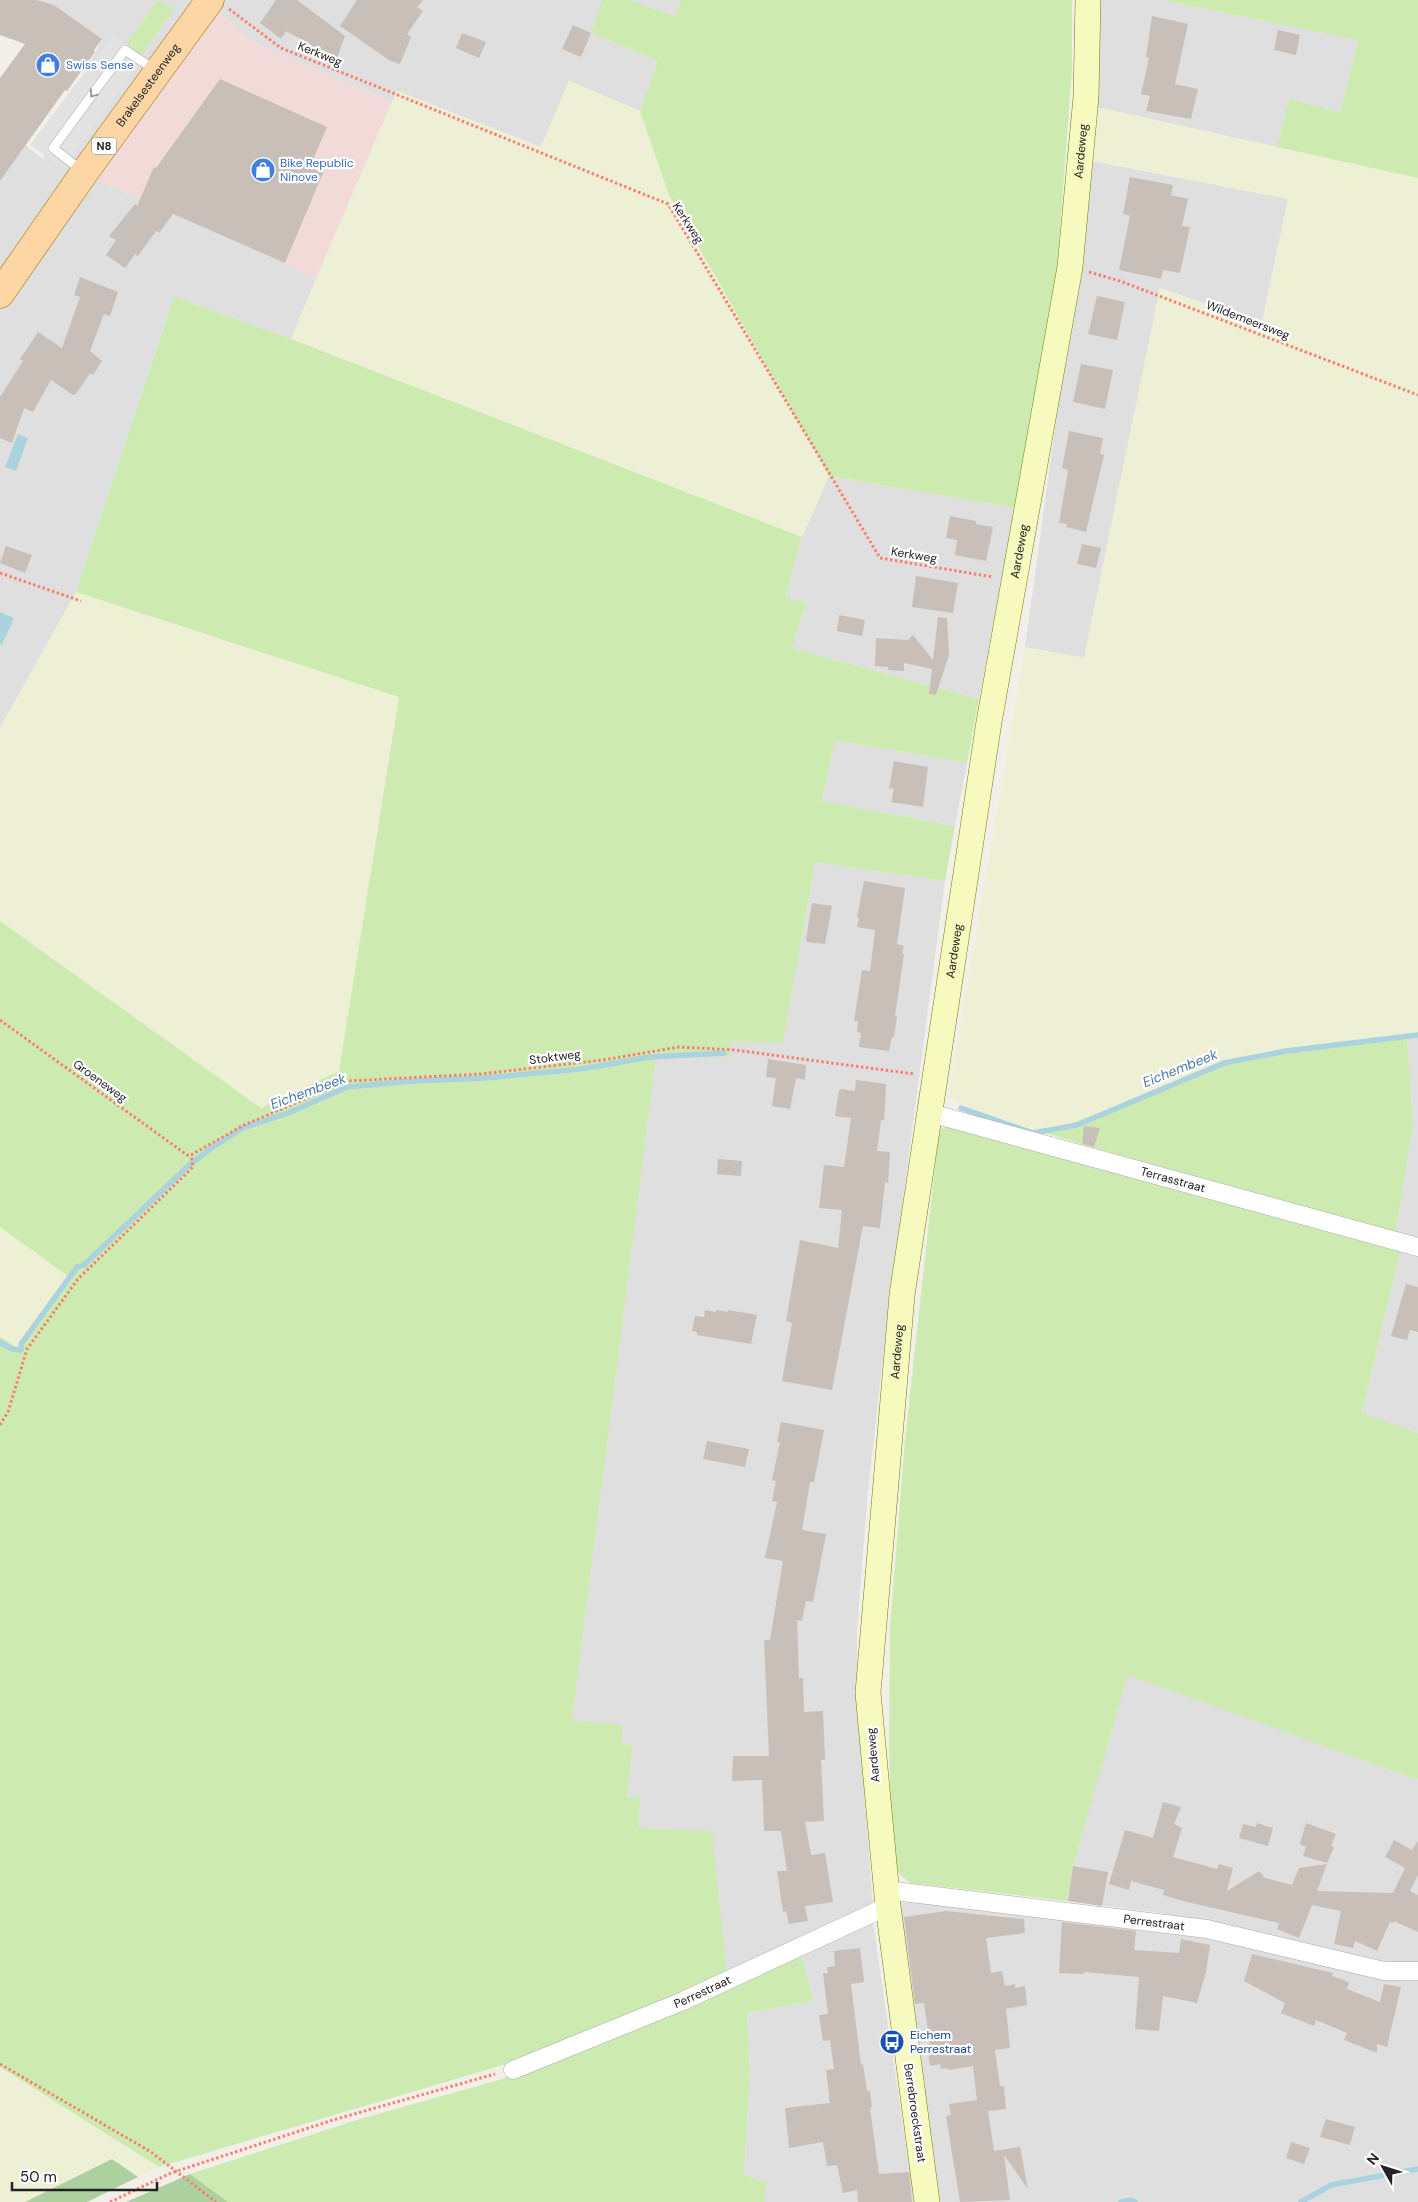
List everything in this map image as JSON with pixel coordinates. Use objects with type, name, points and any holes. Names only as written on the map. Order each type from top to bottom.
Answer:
[{"type":"main road","name":"Brakelsesteenweg","points":[[0,274],[149,66],[211,2]]},
{"type":"main road","name":"Brakelsesteenweg","points":[[0,294],[84,173],[211,2]]},
{"type":"street","name":"Aardeweg","points":[[887,1898],[868,1693],[902,1295],[989,722],[1070,267],[1086,97],[1088,0]]},
{"type":"street","name":"Terrasstraat","points":[[930,1112],[1418,1248]]},
{"type":"street","name":"Perrestraat","points":[[513,2070],[683,2001],[887,1898],[1207,1929],[1384,1971],[1418,1971]]},
{"type":"street","name":"Berrebroeckstraat","points":[[887,1898],[927,2202]]},
{"type":"path","name":"Kerkweg","points":[[211,2],[281,48],[668,204],[880,558],[1015,580]]},
{"type":"path","name":"Wildemeersweg","points":[[1070,267],[1120,281],[1418,395]]},
{"type":"path","points":[[0,573],[81,601]]},
{"type":"path","name":"Groeneweg","points":[[0,1020],[191,1155]]},
{"type":"path","name":"Stoktweg","points":[[191,1155],[244,1125],[348,1080],[481,1074],[603,1060],[679,1047],[735,1050],[799,1057],[935,1077]]},
{"type":"path","points":[[0,1425],[8,1412],[26,1349],[78,1279],[193,1167],[191,1155]]},
{"type":"path","points":[[0,2064],[151,2152],[216,2202]]},
{"type":"path","points":[[110,2202],[176,2172],[333,2120],[513,2070]]},
{"type":"shaded area","points":[[37,0],[602,0],[591,33],[658,61],[640,111],[569,81],[541,147],[397,91],[392,102],[253,42],[215,9],[94,179],[285,263],[316,279],[291,339],[174,296],[76,592],[0,728],[0,125],[44,160],[44,155],[102,39],[54,5]]},
{"type":"shaded area","points":[[630,0],[681,0],[675,16]]},
{"type":"shaded area","points":[[1101,0],[1161,0],[1358,40],[1340,112],[1289,99],[1277,147],[1096,107]]},
{"type":"shaded area","points":[[215,9],[253,42],[392,102],[316,279],[285,263],[94,179]]},
{"type":"shaded area","points":[[113,35],[145,57],[63,168],[30,145]]},
{"type":"shaded area","points":[[1092,161],[1288,198],[1262,323],[1160,288],[1084,658],[1025,647]]},
{"type":"shaded area","points":[[829,476],[1015,508],[979,699],[792,648],[806,603],[786,598],[802,537]]},
{"type":"shaded area","points":[[835,740],[967,763],[955,826],[822,801]]},
{"type":"shaded area","points":[[815,861],[945,881],[890,1296],[868,1490],[857,1630],[858,1714],[873,1906],[727,1974],[638,1828],[641,1797],[627,1799],[633,1745],[620,1745],[572,1720],[656,1057],[730,1057],[730,1041],[783,1043]]},
{"type":"shaded area","points":[[1418,1035],[1418,1242],[1395,1236],[1413,1124],[1407,1036]]},
{"type":"shaded area","points":[[1400,1252],[1418,1257],[1418,1433],[1362,1414]]},
{"type":"shaded area","points":[[1127,1674],[1418,1780],[1418,1963],[1374,1961],[1245,1929],[1153,1912],[1067,1901],[1073,1866]]},
{"type":"shaded area","points":[[912,1902],[1167,1930],[1403,1981],[1418,1981],[1418,2202],[937,2202],[900,1903]]},
{"type":"shaded area","points":[[867,1921],[873,1923],[909,2166],[920,2165],[924,2202],[764,2202],[767,2182],[744,2177],[750,2070],[747,2013],[813,2001],[801,1952]]},
{"type":"green space","points":[[158,0],[174,9],[142,55],[126,44]]},
{"type":"green space","points":[[602,0],[630,0],[675,16],[681,0],[1072,0],[1072,69],[1057,270],[1015,508],[829,476],[669,195],[640,111],[658,61],[591,33]]},
{"type":"green space","points":[[1161,0],[1418,0],[1418,178],[1277,147],[1289,99],[1340,112],[1358,40]]},
{"type":"green space","points":[[569,81],[640,111],[669,195],[829,476],[802,537],[291,339],[397,91],[541,147]]},
{"type":"green space","points":[[1096,107],[1418,178],[1418,1035],[1286,1051],[1224,1063],[1078,1121],[1041,1132],[971,1108],[948,1097],[1025,647],[1084,658],[1160,288],[1262,323],[1288,199],[1092,161]]},
{"type":"green space","points":[[174,296],[291,339],[802,537],[786,597],[806,603],[792,648],[979,699],[967,763],[835,740],[822,801],[955,826],[945,881],[815,862],[783,1043],[731,1041],[730,1057],[656,1058],[572,1720],[623,1725],[621,1745],[633,1744],[627,1798],[641,1797],[638,1828],[712,1831],[727,1974],[513,2062],[159,2167],[0,2067],[0,1337],[18,1348],[72,1279],[0,1227],[0,921],[261,1108],[339,1071],[399,697],[76,592]]},
{"type":"green space","points":[[76,592],[399,697],[339,1072],[261,1108],[0,921],[0,728]]},
{"type":"green space","points":[[1407,1036],[1413,1124],[1395,1236],[1041,1132],[1078,1121],[1224,1063],[1286,1051]]},
{"type":"green space","points":[[948,1126],[1400,1252],[1362,1413],[1418,1433],[1418,1780],[1128,1675],[1073,1866],[1067,1901],[911,1883],[900,1875],[892,1857],[889,1744],[890,1628],[905,1440],[939,1130]]},
{"type":"green space","points":[[0,1227],[72,1279],[18,1349],[0,1337]]},
{"type":"green space","points":[[801,1952],[813,2001],[747,2013],[750,2070],[744,2176],[767,2182],[764,2202],[228,2202],[190,2174],[360,2119],[499,2080],[667,2012]]},
{"type":"green space","points":[[0,2067],[159,2167],[138,2177],[112,2159],[25,2202],[0,2202]]},
{"type":"green space","points":[[112,2159],[138,2177],[87,2202],[25,2202]]},
{"type":"green space","points":[[190,2174],[228,2202],[126,2202]]},
{"type":"water","points":[[18,434],[28,438],[16,471],[5,467]]},
{"type":"water","points":[[0,612],[14,618],[2,645],[0,644]]},
{"type":"building","name":"Swiss Sense","points":[[0,0],[37,0],[54,5],[102,39],[67,91],[65,90],[0,181],[0,78],[25,44],[0,35]]},
{"type":"building","points":[[276,0],[297,0],[345,36],[334,66],[308,56],[312,45],[286,31],[281,39],[260,23]]},
{"type":"building","points":[[357,0],[423,0],[417,7],[423,11],[407,34],[411,37],[400,64],[389,60],[340,26]]},
{"type":"building","points":[[1152,16],[1188,24],[1175,84],[1198,89],[1191,119],[1146,111],[1150,96],[1141,94],[1149,58],[1146,57]]},
{"type":"building","points":[[573,25],[591,33],[581,57],[562,49]]},
{"type":"building","points":[[1278,30],[1300,35],[1296,55],[1274,50]]},
{"type":"building","points":[[462,33],[486,42],[479,58],[456,48]]},
{"type":"building","name":"Bike Republic Ninove","points":[[220,79],[327,127],[310,167],[323,173],[285,263],[173,214],[159,233],[156,231],[138,256],[135,254],[125,268],[106,255],[116,240],[109,236],[135,204],[137,206],[154,167],[156,168]]},
{"type":"building","points":[[1130,177],[1173,185],[1171,195],[1188,199],[1182,226],[1190,227],[1180,273],[1163,270],[1161,279],[1119,270],[1130,216],[1123,214]]},
{"type":"building","points":[[80,277],[118,292],[110,316],[104,314],[90,351],[102,361],[93,375],[90,373],[76,394],[73,395],[51,380],[33,412],[24,408],[12,443],[0,438],[0,397],[23,361],[20,359],[38,332],[62,348],[80,297],[74,295]]},
{"type":"building","points":[[1097,296],[1125,302],[1117,340],[1088,334]]},
{"type":"building","points":[[1081,364],[1113,370],[1105,409],[1073,402]]},
{"type":"building","points":[[1069,431],[1103,438],[1100,454],[1104,455],[1086,532],[1066,527],[1067,524],[1059,523],[1068,470],[1062,468]]},
{"type":"building","points":[[950,516],[976,521],[976,524],[993,527],[986,561],[955,555],[957,540],[946,538]]},
{"type":"building","points":[[1082,544],[1101,548],[1096,568],[1077,564]]},
{"type":"building","points":[[6,546],[32,555],[25,573],[0,563]]},
{"type":"building","points":[[916,576],[958,583],[953,613],[912,607]]},
{"type":"building","points":[[839,615],[865,620],[862,636],[837,631]]},
{"type":"building","points":[[938,617],[947,618],[949,655],[936,695],[929,694],[932,669],[904,663],[904,671],[888,670],[888,667],[875,666],[876,638],[908,640],[913,635],[933,660]]},
{"type":"building","points":[[894,761],[928,767],[923,807],[891,802],[894,789],[889,788]]},
{"type":"building","points":[[864,881],[905,888],[897,944],[904,946],[902,953],[904,954],[895,1016],[897,1016],[894,1037],[892,1037],[889,1051],[859,1047],[861,1033],[857,1032],[858,1021],[854,1021],[862,970],[870,971],[875,930],[857,927],[859,918],[857,917]]},
{"type":"building","points":[[812,903],[832,906],[825,944],[807,942],[806,939]]},
{"type":"building","points":[[768,1059],[806,1065],[805,1080],[796,1078],[790,1109],[772,1106],[776,1078],[766,1077]]},
{"type":"building","points":[[856,1080],[886,1084],[884,1120],[881,1120],[877,1151],[890,1152],[888,1183],[885,1182],[880,1228],[863,1226],[832,1390],[782,1381],[792,1323],[786,1321],[800,1240],[838,1248],[842,1210],[819,1208],[824,1165],[844,1167],[851,1118],[835,1116],[839,1091],[841,1089],[855,1091]]},
{"type":"building","points":[[1084,1126],[1100,1128],[1094,1147],[1082,1144]]},
{"type":"building","points":[[718,1159],[742,1161],[741,1176],[717,1174]]},
{"type":"building","points":[[1406,1284],[1418,1287],[1418,1332],[1410,1330],[1407,1340],[1391,1336]]},
{"type":"building","points":[[705,1310],[728,1312],[728,1310],[757,1315],[751,1344],[697,1335],[697,1332],[692,1331],[695,1316],[704,1317]]},
{"type":"building","points":[[781,1422],[824,1430],[814,1482],[810,1482],[802,1530],[826,1534],[813,1602],[806,1601],[802,1621],[797,1620],[799,1678],[803,1678],[804,1712],[823,1711],[825,1760],[821,1760],[824,1821],[805,1822],[811,1855],[825,1853],[833,1902],[805,1906],[808,1921],[789,1924],[786,1911],[783,1912],[777,1871],[787,1871],[781,1831],[764,1831],[762,1780],[732,1781],[733,1756],[769,1756],[764,1640],[770,1640],[783,1561],[765,1558],[777,1502],[772,1501],[776,1481],[772,1480],[780,1442],[777,1442]]},
{"type":"building","points":[[707,1441],[749,1449],[745,1467],[703,1459]]},
{"type":"building","points":[[1163,1802],[1181,1807],[1174,1824],[1182,1828],[1173,1857],[1217,1869],[1219,1864],[1233,1868],[1227,1891],[1259,1871],[1265,1878],[1292,1885],[1299,1868],[1327,1864],[1317,1891],[1393,1893],[1405,1868],[1385,1857],[1394,1840],[1412,1850],[1418,1841],[1418,1875],[1410,1891],[1418,1895],[1418,1932],[1394,1921],[1393,1923],[1390,1922],[1377,1951],[1355,1941],[1353,1948],[1334,1944],[1341,1911],[1312,1905],[1299,1938],[1277,1929],[1279,1923],[1183,1901],[1163,1895],[1164,1890],[1131,1881],[1129,1890],[1109,1884],[1125,1830],[1153,1838]]},
{"type":"building","points":[[1257,1823],[1273,1828],[1268,1846],[1239,1838],[1243,1824],[1256,1827]]},
{"type":"building","points":[[1306,1823],[1336,1834],[1331,1846],[1334,1847],[1327,1863],[1303,1856],[1306,1847],[1300,1844]]},
{"type":"building","points":[[1073,1866],[1108,1872],[1102,1906],[1068,1901]]},
{"type":"building","points":[[946,1911],[1024,1919],[1025,1933],[986,1938],[991,1973],[1002,1971],[1005,1986],[1015,1984],[1015,1988],[1025,1986],[1027,2005],[1006,2009],[1010,2048],[995,2050],[1000,2086],[1004,2086],[1006,2109],[988,2111],[994,2151],[1020,2147],[1028,2189],[1004,2155],[1010,2200],[960,2202],[946,2116],[951,2115],[949,2104],[977,2100],[973,2066],[949,2070],[946,2068],[941,2069],[940,2064],[930,2066],[927,2044],[930,2044],[924,2003],[915,2004],[904,1917]]},
{"type":"building","points":[[1062,1922],[1136,1931],[1134,1950],[1179,1953],[1181,1939],[1210,1945],[1206,1972],[1197,2003],[1163,1996],[1159,2031],[1135,2029],[1139,1977],[1084,1972],[1084,1974],[1059,1973]]},
{"type":"building","points":[[860,1948],[864,1982],[851,1984],[861,2065],[863,2064],[867,2091],[870,2091],[872,2107],[870,2108],[879,2174],[909,2172],[912,2202],[858,2202],[857,2190],[843,2193],[837,2165],[827,2166],[823,2142],[789,2148],[785,2108],[830,2103],[826,2070],[834,2069],[830,2040],[823,2041],[819,2015],[828,2014],[823,1973],[828,1973],[827,1967],[835,1966],[834,1951]]},
{"type":"building","points":[[1252,1954],[1333,1973],[1332,1976],[1349,1982],[1347,1989],[1380,2002],[1384,1984],[1401,1987],[1387,2047],[1377,2044],[1377,2053],[1344,2040],[1347,2033],[1316,2020],[1314,2026],[1281,2013],[1285,2003],[1244,1981]]},
{"type":"building","points":[[1326,2119],[1355,2127],[1350,2145],[1320,2137]]},
{"type":"building","points":[[1291,2142],[1310,2148],[1304,2164],[1286,2158]]},
{"type":"waterway","name":"Eichembeek","points":[[961,1108],[1033,1133],[1077,1125],[1224,1063],[1286,1051],[1418,1035]]},
{"type":"waterway","name":"Eichembeek","points":[[0,1342],[12,1349],[21,1350],[21,1344],[77,1267],[84,1265],[189,1165],[243,1128],[288,1113],[347,1087],[413,1081],[485,1078],[581,1069],[650,1057],[724,1053]]},
{"type":"waterway","points":[[1301,2202],[1331,2185],[1418,2169]]},
{"type":"waterway","points":[[1121,2202],[1131,2200],[1135,2202]]},
{"type":"place","name":"Swiss Sense","points":[[48,65]]},
{"type":"place","name":"Bike Republic Ninove","points":[[263,170]]},
{"type":"place","name":"Eichem Perrestraat","points":[[892,2042]]}]
